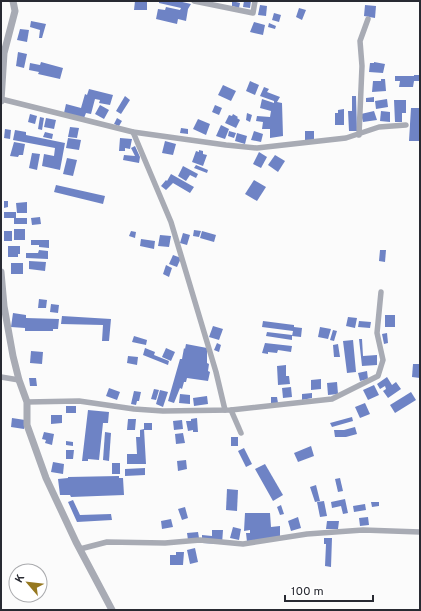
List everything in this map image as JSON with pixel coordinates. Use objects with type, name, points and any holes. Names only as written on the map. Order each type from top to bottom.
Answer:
[{"type":"street","points":[[13,1],[15,11],[4,54],[1,100],[133,132],[256,148],[346,138],[359,135],[379,127],[406,125]]},
{"type":"street","points":[[194,1],[253,13],[255,1]]},
{"type":"street","points":[[359,135],[362,66],[360,41],[368,19]]},
{"type":"street","points":[[133,132],[171,222],[228,410],[241,433]]},
{"type":"street","points":[[1,272],[4,306],[19,380],[27,402],[27,425],[46,478],[112,610]]},
{"type":"street","points":[[27,402],[79,401],[134,409],[163,411],[228,410],[332,399],[378,376],[383,360],[378,333],[381,292]]},
{"type":"street","points":[[1,377],[19,380]]},
{"type":"street","points":[[80,548],[107,542],[164,543],[200,540],[243,544],[307,534],[363,530],[420,532]]},
{"type":"building","points":[[135,1],[147,1],[147,10],[134,10]]},
{"type":"building","points":[[159,1],[178,1],[191,4],[188,9],[186,21],[178,19],[177,24],[156,19],[158,9],[165,10],[166,7],[180,10],[181,8],[159,3]]},
{"type":"building","points":[[232,1],[237,1],[236,2],[240,3],[239,8],[232,6]]},
{"type":"building","points":[[244,1],[251,1],[250,8],[243,7]]},
{"type":"building","points":[[260,5],[267,6],[266,16],[258,15]]},
{"type":"building","points":[[365,5],[376,6],[375,18],[364,16]]},
{"type":"building","points":[[299,8],[306,10],[302,20],[296,17]]},
{"type":"building","points":[[274,13],[281,15],[279,22],[272,20]]},
{"type":"building","points":[[31,21],[46,24],[42,38],[39,38],[40,30],[30,27]]},
{"type":"building","points":[[254,22],[265,25],[263,35],[250,32]]},
{"type":"building","points":[[269,23],[276,26],[275,29],[268,27]]},
{"type":"building","points":[[20,29],[29,30],[27,42],[17,40]]},
{"type":"building","points":[[18,52],[27,54],[24,68],[16,66]]},
{"type":"building","points":[[41,62],[63,68],[60,79],[38,74],[39,72],[29,70],[30,63],[40,65]]},
{"type":"building","points":[[374,62],[385,64],[383,73],[369,72],[370,63]]},
{"type":"building","points":[[420,75],[420,81],[414,81],[413,87],[399,87],[400,81],[395,81],[395,76]]},
{"type":"building","points":[[381,79],[385,79],[386,91],[372,92],[373,81],[381,81]]},
{"type":"building","points":[[250,81],[259,85],[255,95],[246,91]]},
{"type":"building","points":[[223,85],[236,91],[231,101],[218,95]]},
{"type":"building","points":[[264,87],[269,89],[267,92],[280,97],[277,102],[282,103],[283,136],[270,138],[270,129],[262,129],[263,122],[256,121],[257,116],[270,117],[271,111],[260,108],[262,99],[274,103],[274,101],[260,96]]},
{"type":"building","points":[[89,89],[113,95],[110,105],[99,103],[100,100],[95,99],[91,114],[86,113],[84,118],[64,113],[66,104],[81,108],[85,94],[87,95]]},
{"type":"building","points":[[125,96],[130,100],[121,114],[116,111]]},
{"type":"building","points":[[352,96],[356,96],[357,131],[349,131],[348,111],[352,111]]},
{"type":"building","points":[[374,97],[374,102],[366,102],[366,98]]},
{"type":"building","points":[[387,99],[388,107],[376,109],[375,101]]},
{"type":"building","points":[[394,100],[406,100],[406,113],[402,113],[402,122],[395,122]]},
{"type":"building","points":[[100,105],[109,110],[104,119],[95,114]]},
{"type":"building","points":[[215,105],[222,108],[219,115],[212,112]]},
{"type":"building","points":[[411,108],[419,108],[420,141],[409,141]]},
{"type":"building","points":[[344,109],[344,125],[335,125],[335,113],[338,113],[338,110]]},
{"type":"building","points":[[374,111],[377,120],[363,122],[361,114]]},
{"type":"building","points":[[381,111],[390,112],[390,122],[380,121]]},
{"type":"building","points":[[247,113],[252,115],[250,122],[246,120]]},
{"type":"building","points":[[30,114],[37,116],[35,124],[28,122]]},
{"type":"building","points":[[233,114],[240,120],[236,128],[225,123],[229,115],[232,116]]},
{"type":"building","points":[[40,117],[44,118],[42,130],[38,129]]},
{"type":"building","points":[[46,118],[56,120],[54,129],[44,127]]},
{"type":"building","points":[[117,118],[122,121],[119,126],[114,124]]},
{"type":"building","points":[[198,119],[210,124],[206,135],[193,129]]},
{"type":"building","points":[[221,125],[229,129],[225,139],[216,136]]},
{"type":"building","points":[[70,127],[79,128],[77,138],[68,137]]},
{"type":"building","points":[[181,128],[188,129],[188,134],[180,133]]},
{"type":"building","points":[[5,129],[11,130],[10,139],[4,138]]},
{"type":"building","points":[[15,130],[26,132],[26,135],[65,143],[60,170],[42,166],[44,154],[54,156],[55,148],[13,140]]},
{"type":"building","points":[[229,131],[236,133],[234,138],[228,136]]},
{"type":"building","points":[[254,131],[263,134],[261,142],[251,140]]},
{"type":"building","points":[[305,131],[314,131],[314,140],[305,140]]},
{"type":"building","points":[[45,132],[53,134],[52,139],[43,137]]},
{"type":"building","points":[[237,133],[247,136],[245,144],[235,141]]},
{"type":"building","points":[[68,138],[81,140],[79,150],[66,148]]},
{"type":"building","points":[[120,138],[132,139],[130,149],[125,148],[125,151],[119,151]]},
{"type":"building","points":[[165,141],[176,144],[173,155],[162,153]]},
{"type":"building","points":[[14,142],[25,144],[23,155],[19,155],[18,157],[10,156]]},
{"type":"building","points":[[135,146],[140,157],[139,163],[123,160],[124,155],[135,156],[131,148]]},
{"type":"building","points":[[199,150],[203,151],[203,154],[207,155],[203,166],[192,162],[196,151],[199,152]]},
{"type":"building","points":[[259,152],[267,157],[261,168],[253,164]]},
{"type":"building","points":[[32,153],[40,154],[37,170],[29,168]]},
{"type":"building","points":[[275,155],[285,161],[278,172],[268,165]]},
{"type":"building","points":[[67,158],[77,160],[73,176],[63,174]]},
{"type":"building","points":[[196,165],[208,170],[207,173],[194,168]]},
{"type":"building","points":[[183,166],[198,174],[196,178],[190,175],[186,181],[178,176]]},
{"type":"building","points":[[171,174],[194,187],[190,193],[173,183],[166,190],[161,186],[166,180],[167,181]]},
{"type":"building","points":[[254,180],[266,187],[257,201],[245,194]]},
{"type":"building","points":[[56,185],[105,196],[103,204],[54,192]]},
{"type":"building","points":[[4,201],[8,201],[8,207],[4,208]]},
{"type":"building","points":[[27,202],[27,213],[17,213],[16,203]]},
{"type":"building","points":[[4,212],[16,212],[16,218],[4,218]]},
{"type":"building","points":[[40,217],[41,224],[32,225],[31,218]]},
{"type":"building","points":[[14,218],[27,218],[27,224],[14,224]]},
{"type":"building","points":[[14,229],[25,229],[25,240],[14,240]]},
{"type":"building","points":[[194,230],[201,231],[199,237],[193,236]]},
{"type":"building","points":[[4,231],[12,231],[12,241],[4,241]]},
{"type":"building","points":[[131,231],[136,232],[135,238],[129,236]]},
{"type":"building","points":[[202,231],[216,235],[214,242],[200,238]]},
{"type":"building","points":[[183,233],[190,235],[187,245],[180,243]]},
{"type":"building","points":[[160,235],[171,236],[169,247],[158,246]]},
{"type":"building","points":[[141,239],[155,241],[154,249],[140,246]]},
{"type":"building","points":[[31,240],[49,240],[49,248],[39,247],[39,245],[31,245]]},
{"type":"building","points":[[8,246],[20,246],[20,254],[18,254],[18,257],[8,257]]},
{"type":"building","points":[[39,250],[48,251],[48,259],[26,258],[26,253],[38,253]]},
{"type":"building","points":[[380,250],[386,250],[385,262],[379,261]]},
{"type":"building","points":[[173,255],[181,258],[177,267],[169,264]]},
{"type":"building","points":[[29,261],[46,262],[45,271],[29,269]]},
{"type":"building","points":[[11,263],[23,263],[23,274],[11,274]]},
{"type":"building","points":[[166,265],[172,268],[169,277],[163,274]]},
{"type":"building","points":[[39,299],[47,300],[46,308],[38,308]]},
{"type":"building","points":[[51,304],[59,305],[58,313],[50,312]]},
{"type":"building","points":[[13,313],[26,315],[26,318],[59,319],[58,329],[53,329],[53,331],[25,331],[25,328],[11,327]]},
{"type":"building","points":[[385,315],[395,315],[395,327],[385,327]]},
{"type":"building","points":[[62,316],[111,319],[109,341],[102,341],[103,325],[61,324]]},
{"type":"building","points":[[348,317],[357,318],[355,328],[346,326]]},
{"type":"building","points":[[263,321],[294,325],[294,327],[302,328],[301,337],[292,336],[293,331],[262,327]]},
{"type":"building","points":[[359,321],[371,322],[370,328],[358,327]]},
{"type":"building","points":[[213,326],[223,329],[219,340],[209,337]]},
{"type":"building","points":[[320,327],[331,329],[328,339],[318,337]]},
{"type":"building","points":[[333,330],[337,331],[334,341],[330,340]]},
{"type":"building","points":[[267,332],[292,335],[292,340],[266,336]]},
{"type":"building","points":[[387,333],[388,343],[384,344],[382,334]]},
{"type":"building","points":[[134,336],[147,340],[146,345],[132,342]]},
{"type":"building","points":[[359,339],[362,339],[363,356],[377,355],[377,365],[362,366]]},
{"type":"building","points":[[353,340],[356,372],[347,373],[343,341]]},
{"type":"building","points":[[217,343],[221,345],[219,352],[214,350]]},
{"type":"building","points":[[265,343],[292,346],[291,352],[278,350],[277,353],[262,353]]},
{"type":"building","points":[[186,344],[207,348],[207,363],[209,364],[208,371],[210,372],[208,381],[187,378],[182,389],[180,388],[174,403],[168,401],[180,359],[182,359]]},
{"type":"building","points":[[338,344],[340,357],[334,357],[333,345]]},
{"type":"building","points":[[145,348],[155,352],[154,355],[169,361],[168,365],[143,355]]},
{"type":"building","points":[[166,348],[175,352],[171,361],[162,357]]},
{"type":"building","points":[[31,351],[43,352],[42,364],[30,363]]},
{"type":"building","points":[[128,356],[138,357],[137,365],[127,363]]},
{"type":"building","points":[[413,364],[420,364],[420,378],[412,377]]},
{"type":"building","points":[[286,365],[286,376],[289,376],[290,384],[278,385],[277,366]]},
{"type":"building","points":[[367,371],[368,379],[360,381],[358,373]]},
{"type":"building","points":[[387,377],[392,385],[396,382],[401,389],[388,398],[383,391],[386,389],[385,386],[380,389],[377,384]]},
{"type":"building","points":[[29,378],[36,378],[37,386],[30,386]]},
{"type":"building","points":[[321,379],[321,389],[311,390],[311,380]]},
{"type":"building","points":[[337,382],[338,394],[328,395],[327,383]]},
{"type":"building","points":[[374,385],[379,395],[368,400],[363,390]]},
{"type":"building","points":[[291,387],[292,397],[283,398],[282,388]]},
{"type":"building","points":[[109,388],[120,392],[117,400],[106,396]]},
{"type":"building","points":[[154,389],[159,390],[156,400],[151,399]]},
{"type":"building","points":[[160,390],[168,392],[163,407],[156,404]]},
{"type":"building","points":[[134,391],[141,392],[139,401],[137,401],[136,405],[131,404]]},
{"type":"building","points":[[411,392],[416,400],[395,413],[390,405]]},
{"type":"building","points":[[312,393],[312,398],[302,400],[302,394]]},
{"type":"building","points":[[180,394],[190,395],[190,404],[179,403]]},
{"type":"building","points":[[207,396],[208,404],[194,406],[193,398]]},
{"type":"building","points":[[271,397],[277,397],[278,403],[271,403]]},
{"type":"building","points":[[365,403],[370,414],[360,418],[355,407]]},
{"type":"building","points":[[66,406],[76,406],[76,413],[66,413]]},
{"type":"building","points":[[88,410],[109,412],[108,423],[103,423],[99,460],[88,459],[88,461],[82,461]]},
{"type":"building","points":[[51,415],[62,415],[62,423],[51,424]]},
{"type":"building","points":[[352,417],[353,421],[332,427],[330,423]]},
{"type":"building","points":[[12,418],[25,420],[24,429],[11,427]]},
{"type":"building","points":[[197,418],[198,432],[193,432],[193,430],[188,431],[186,421],[191,421],[191,419]]},
{"type":"building","points":[[128,419],[136,419],[135,430],[127,430]]},
{"type":"building","points":[[182,420],[183,429],[174,430],[173,421]]},
{"type":"building","points":[[144,423],[152,423],[152,430],[144,430]]},
{"type":"building","points":[[355,427],[357,434],[346,437],[335,437],[334,430],[344,430]]},
{"type":"building","points":[[144,429],[146,464],[127,464],[127,454],[137,454],[136,437],[140,437],[140,430]]},
{"type":"building","points":[[44,432],[54,434],[52,445],[45,443],[46,440],[42,439]]},
{"type":"building","points":[[105,432],[111,433],[109,461],[103,460]]},
{"type":"building","points":[[183,433],[185,443],[176,444],[175,434]]},
{"type":"building","points":[[231,437],[238,437],[238,446],[231,446]]},
{"type":"building","points":[[66,441],[73,442],[73,446],[66,445]]},
{"type":"building","points":[[311,446],[314,456],[298,462],[294,453]]},
{"type":"building","points":[[244,448],[252,464],[246,467],[238,451]]},
{"type":"building","points":[[66,450],[74,450],[73,459],[66,459]]},
{"type":"building","points":[[186,460],[187,469],[178,471],[177,461]]},
{"type":"building","points":[[53,462],[64,464],[63,474],[51,472]]},
{"type":"building","points":[[112,463],[120,463],[120,474],[112,474]]},
{"type":"building","points":[[265,464],[283,495],[273,501],[255,469]]},
{"type":"building","points":[[145,468],[145,475],[125,476],[125,469]]},
{"type":"building","points":[[119,476],[119,478],[123,478],[124,495],[71,497],[70,495],[60,495],[58,479],[68,477]]},
{"type":"building","points":[[340,478],[343,491],[338,492],[335,479]]},
{"type":"building","points":[[316,485],[320,501],[315,502],[310,487]]},
{"type":"building","points":[[227,489],[238,490],[237,511],[226,510]]},
{"type":"building","points":[[345,499],[348,513],[343,514],[341,506],[332,508],[331,502]]},
{"type":"building","points":[[73,500],[80,515],[111,514],[112,520],[77,522],[68,502]]},
{"type":"building","points":[[324,501],[327,516],[320,517],[317,502]]},
{"type":"building","points":[[371,502],[379,502],[379,506],[372,507]]},
{"type":"building","points":[[365,504],[366,510],[354,512],[353,506]]},
{"type":"building","points":[[281,505],[284,514],[280,515],[277,507]]},
{"type":"building","points":[[185,507],[188,518],[182,520],[178,509]]},
{"type":"building","points":[[245,513],[270,513],[271,527],[280,526],[280,539],[247,542],[246,533],[250,533],[250,530],[244,531]]},
{"type":"building","points":[[298,517],[301,528],[291,531],[288,521]]},
{"type":"building","points":[[368,517],[369,525],[360,526],[359,518]]},
{"type":"building","points":[[171,519],[173,527],[162,529],[161,521]]},
{"type":"building","points":[[327,521],[339,521],[338,529],[326,529]]},
{"type":"building","points":[[233,527],[241,529],[239,540],[230,538]]},
{"type":"building","points":[[212,530],[223,530],[222,544],[202,543],[202,535],[212,536]]},
{"type":"building","points":[[198,532],[199,538],[188,540],[187,533]]},
{"type":"building","points":[[324,538],[332,538],[331,567],[325,566],[326,544],[324,544]]},
{"type":"building","points":[[195,548],[198,562],[190,564],[187,550]]},
{"type":"building","points":[[176,552],[184,552],[183,565],[170,565],[170,555],[176,555]]}]
